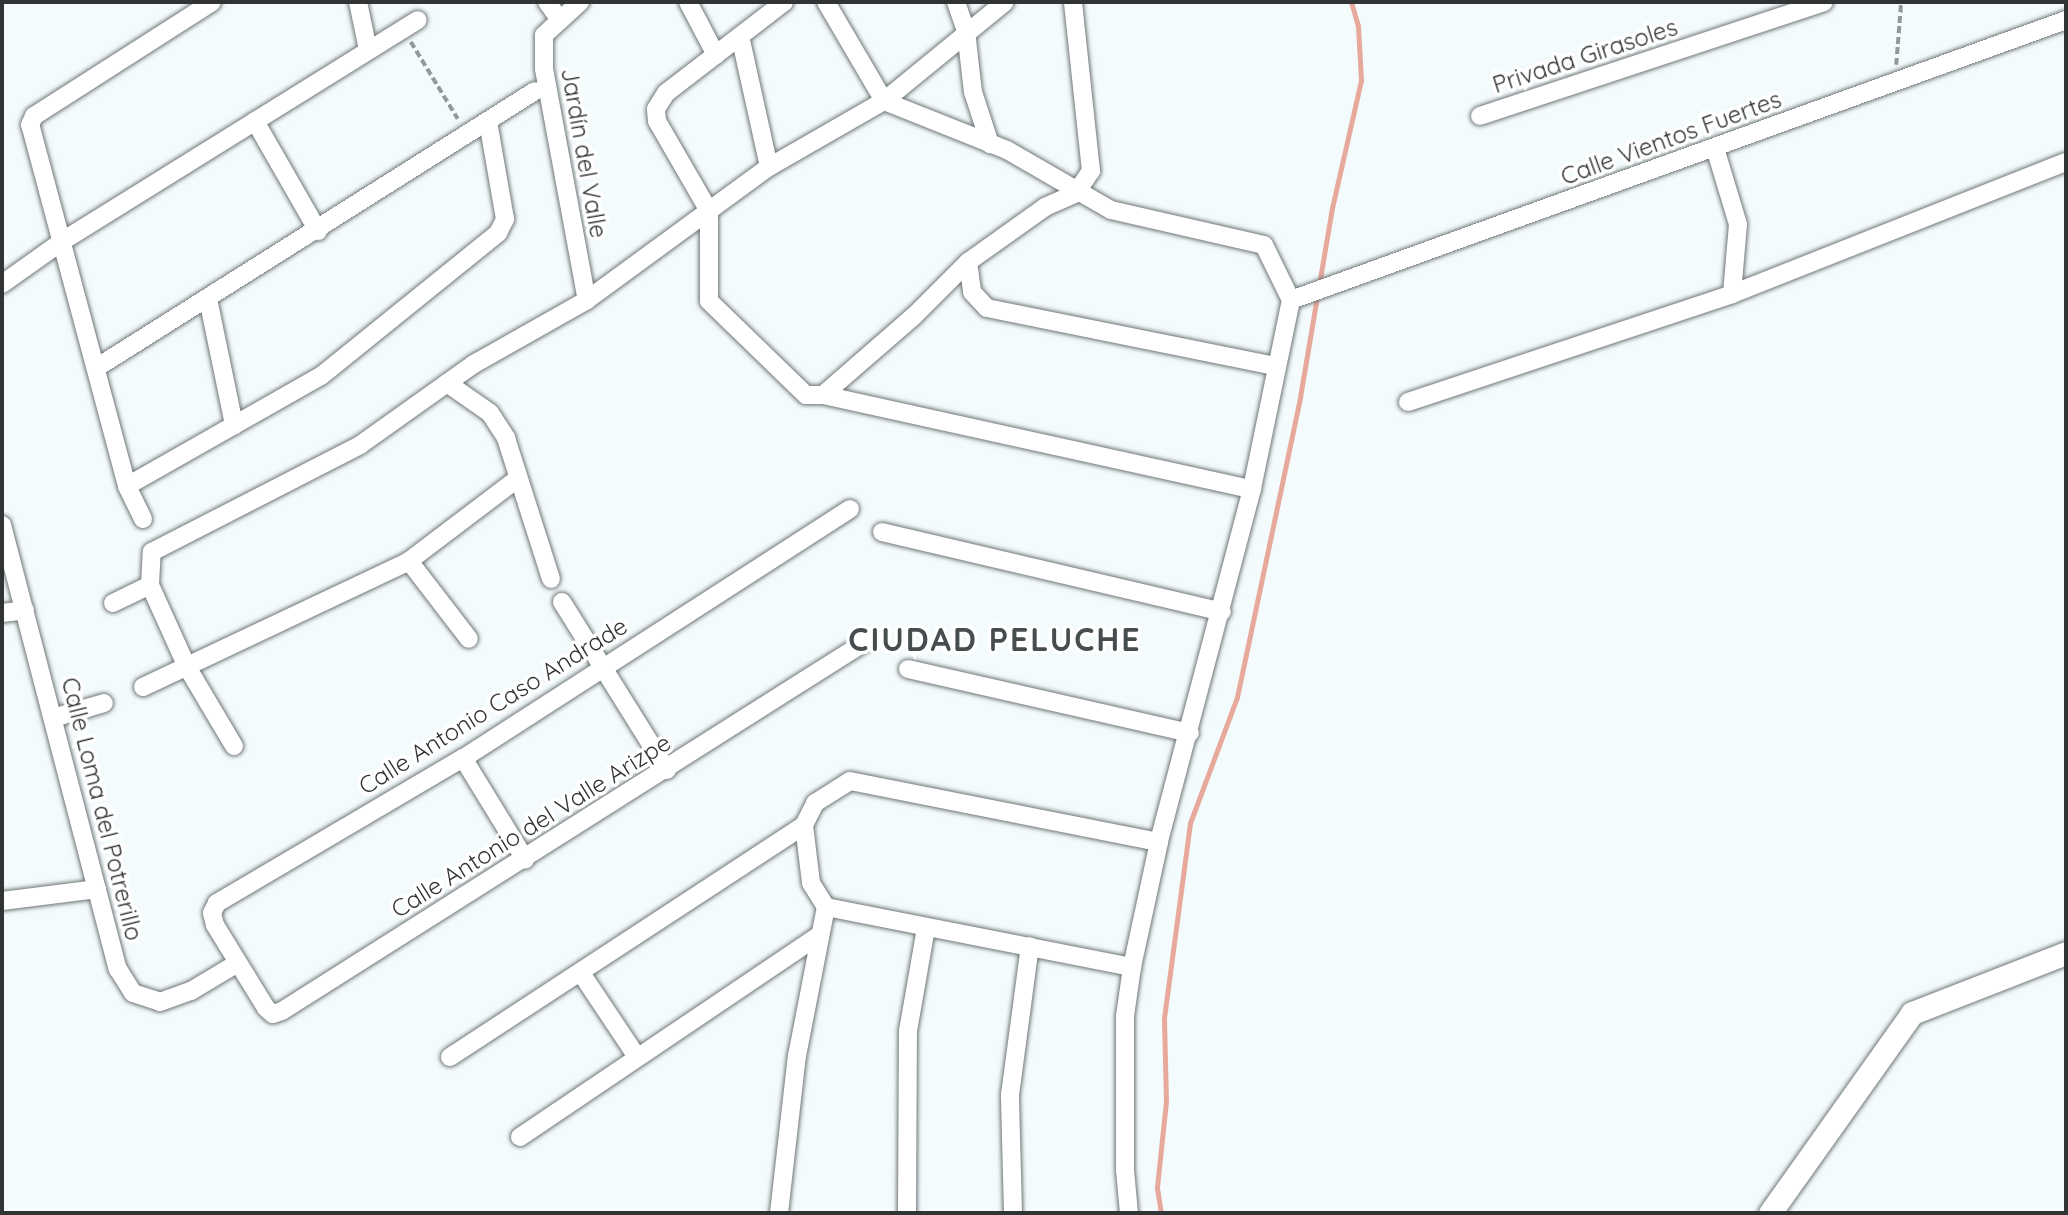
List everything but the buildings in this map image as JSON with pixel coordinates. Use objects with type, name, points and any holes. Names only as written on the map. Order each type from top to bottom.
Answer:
[{"type":"street","points":[[143,519],[127,486],[31,135],[34,117],[212,2]]},
{"type":"street","points":[[358,2],[368,50]]},
{"type":"street","points":[[547,2],[560,20]]},
{"type":"street","name":"Jardín del Valle","points":[[580,2],[544,35],[544,69],[587,300]]},
{"type":"street","points":[[688,2],[716,55]]},
{"type":"street","points":[[785,2],[666,93],[656,109],[657,121],[709,211],[709,301],[806,395],[823,395],[1252,489]]},
{"type":"street","points":[[826,2],[884,102],[990,144],[1111,210],[1264,245],[1298,297],[1275,366],[1252,489],[1222,612],[1159,842],[1132,967],[1125,1016],[1125,1170],[1129,1213]]},
{"type":"street","points":[[956,2],[966,31],[973,92],[990,144]]},
{"type":"street","points":[[234,746],[187,667],[150,585],[152,552],[360,445],[447,383],[587,300],[769,167],[884,102],[966,31],[1006,2]]},
{"type":"street","points":[[823,395],[914,316],[968,262],[1045,207],[1076,193],[1091,170],[1073,2]]},
{"type":"street","name":"Privada Girasoles","points":[[1480,116],[1824,2]]},
{"type":"street","name":"Calle Vientos Fuertes","points":[[1298,297],[1895,84],[2066,20]]},
{"type":"street","points":[[2,284],[61,242],[410,24]]},
{"type":"street","points":[[740,36],[769,167]]},
{"type":"street","points":[[96,368],[318,231],[535,91]]},
{"type":"street","points":[[255,121],[318,231]]},
{"type":"street","points":[[127,486],[321,376],[504,227],[488,122]]},
{"type":"street","points":[[1715,148],[1738,224],[1732,294]]},
{"type":"street","points":[[1408,402],[1732,294],[2066,162]]},
{"type":"street","points":[[968,262],[972,292],[988,308],[1275,366]]},
{"type":"street","points":[[208,299],[234,425]]},
{"type":"street","points":[[447,383],[490,414],[506,438],[551,579]]},
{"type":"street","points":[[143,687],[409,561],[517,479]]},
{"type":"street","name":"Calle Antonio Caso Andrade","points":[[236,964],[215,925],[212,913],[217,903],[463,758],[850,509]]},
{"type":"street","name":"Calle Loma del Potrerillo","points":[[2,525],[118,969],[133,993],[160,1002],[191,991],[236,964]]},
{"type":"street","points":[[882,533],[1222,612]]},
{"type":"street","points":[[409,561],[469,639]]},
{"type":"street","points":[[113,603],[150,585]]},
{"type":"street","points":[[562,602],[667,770]]},
{"type":"street","points":[[2,613],[25,610]]},
{"type":"street","name":"Calle Antonio del Valle Arizpe","points":[[236,964],[265,1008],[273,1014],[282,1011],[667,770],[865,642]]},
{"type":"street","points":[[908,668],[1190,733]]},
{"type":"street","points":[[53,718],[104,703]]},
{"type":"street","points":[[463,758],[525,859]]},
{"type":"street","points":[[450,1057],[804,825],[815,803],[850,781],[1159,842]]},
{"type":"street","points":[[779,1213],[795,1069],[825,907],[811,883],[804,825]]},
{"type":"street","points":[[2,901],[97,889]]},
{"type":"street","points":[[825,907],[1132,967]]},
{"type":"street","points":[[907,1213],[908,1031],[926,928]]},
{"type":"street","points":[[520,1137],[819,935]]},
{"type":"street","points":[[1013,1213],[1010,1095],[1030,946]]},
{"type":"street","points":[[1770,1213],[1912,1013],[2066,953]]},
{"type":"street","points":[[581,973],[637,1057]]},
{"type":"path","points":[[1895,84],[1901,2]]},
{"type":"path","points":[[410,24],[467,135]]},
{"type":"waterway","points":[[1161,1213],[1157,1187],[1166,1101],[1164,1018],[1190,823],[1237,697],[1300,397],[1332,208],[1361,80],[1358,26],[1351,2]]},
{"type":"district","name":"CIUDAD PELUCHE","points":[[995,639]]}]
